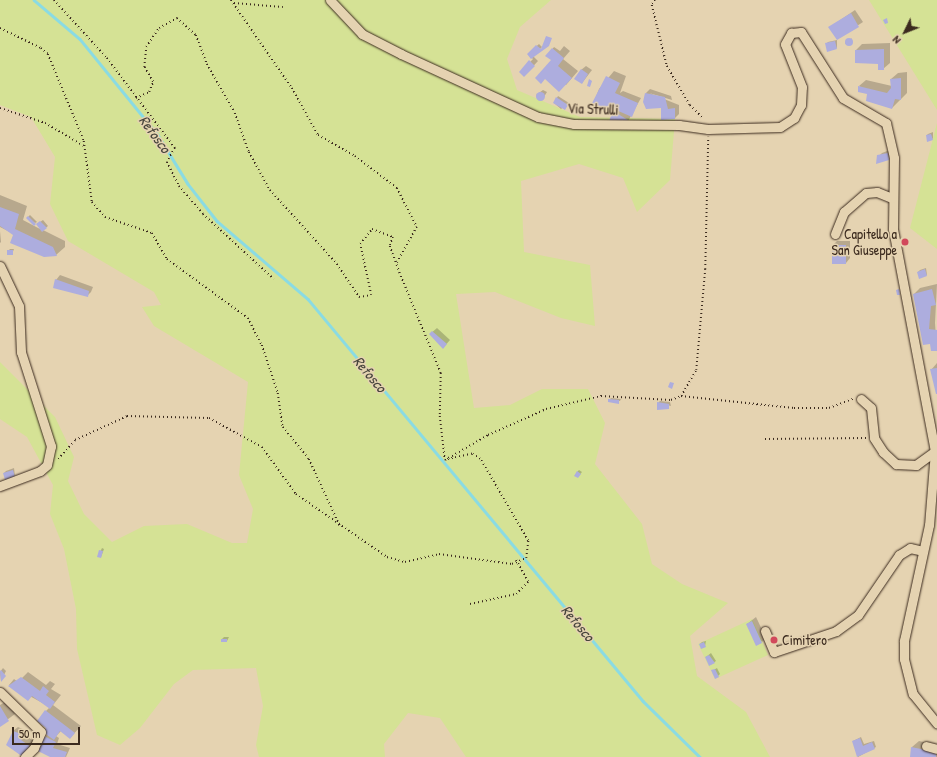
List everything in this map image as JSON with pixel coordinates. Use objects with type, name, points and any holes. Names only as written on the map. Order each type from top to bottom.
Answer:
[{"type":"street","name":"Via Strulli","points":[[330,0],[362,34],[538,117],[574,124],[679,125],[708,129],[764,129],[780,127],[794,118],[802,96],[785,44],[791,33],[806,36],[844,98],[886,123],[892,139],[892,198]]},
{"type":"street","points":[[835,234],[844,212],[866,193],[877,192],[892,198],[893,229],[935,451],[934,492],[904,641],[904,659],[913,694],[937,724]]},
{"type":"street","points":[[0,266],[19,306],[22,352],[51,446],[48,465],[40,472],[0,486]]},
{"type":"street","points":[[861,399],[871,408],[874,438],[883,452],[896,464],[916,465],[935,451]]},
{"type":"street","points":[[765,631],[774,652],[836,631],[858,615],[899,555],[910,548],[923,551]]},
{"type":"street","points":[[0,692],[41,732],[34,748],[25,757]]},
{"type":"street","points":[[926,746],[937,748]]},
{"type":"path","points":[[54,0],[136,98],[175,148],[167,162],[179,186],[203,214],[274,279]]},
{"type":"path","points":[[231,0],[292,88],[318,135],[355,156],[397,188],[418,227],[396,263]]},
{"type":"path","points":[[655,0],[652,6],[667,66],[690,105],[702,117]]},
{"type":"path","points":[[234,3],[283,7]]},
{"type":"path","points":[[136,98],[149,92],[153,82],[144,67],[146,47],[159,28],[177,18],[196,34],[206,64],[235,113],[249,152],[270,190],[337,264],[359,297],[371,295],[360,244],[372,229],[393,237],[390,246],[441,373],[440,416],[445,460]]},
{"type":"path","points":[[0,28],[41,48],[48,54],[84,146],[92,202],[105,217],[152,233],[167,259],[248,318],[262,345],[278,393],[283,428],[309,459],[340,526]]},
{"type":"path","points":[[0,108],[45,123],[84,146]]},
{"type":"path","points":[[681,396],[696,370],[709,178],[708,129]]},
{"type":"path","points":[[445,460],[488,435],[546,409],[601,396],[671,400],[681,396],[794,408],[829,408],[861,399]]},
{"type":"path","points":[[54,464],[75,440],[127,416],[210,418],[262,447],[296,494],[340,526],[387,557],[405,562],[439,554],[495,564],[512,564],[516,560],[526,558],[528,541],[480,459],[472,454],[445,460]]},
{"type":"path","points":[[765,439],[874,438]]},
{"type":"path","points":[[470,604],[516,594],[528,582],[516,560]]},
{"type":"green space","points":[[0,0],[551,0],[520,27],[507,59],[517,90],[580,117],[675,119],[670,180],[637,212],[623,178],[579,164],[521,181],[524,252],[590,265],[595,326],[561,318],[495,292],[456,294],[474,408],[510,405],[542,389],[588,389],[605,423],[595,464],[642,524],[652,564],[682,584],[728,603],[690,636],[697,676],[746,712],[770,757],[466,757],[440,718],[408,713],[384,744],[385,757],[259,757],[256,745],[263,706],[256,668],[193,670],[174,684],[140,728],[120,745],[97,735],[77,649],[76,609],[64,549],[50,514],[53,485],[27,437],[0,419],[0,362],[55,417],[74,457],[68,481],[84,514],[112,542],[144,526],[187,524],[232,543],[247,543],[253,509],[239,475],[248,382],[154,326],[142,307],[161,305],[154,292],[68,241],[50,204],[55,157],[31,117],[0,105]]},
{"type":"green space","points":[[869,0],[937,0],[937,110]]},
{"type":"green space","points":[[937,123],[937,249],[910,228]]},
{"type":"green space","points":[[752,619],[768,655],[715,679],[698,644]]},
{"type":"building","points":[[851,13],[859,27],[837,40],[828,27]]},
{"type":"building","points":[[887,18],[888,23],[885,24],[883,20]]},
{"type":"building","points":[[546,36],[552,38],[549,46],[531,59],[527,54],[536,45],[541,49]]},
{"type":"building","points":[[849,38],[852,39],[852,45],[849,46],[846,45],[845,42],[846,39]]},
{"type":"building","points":[[835,41],[837,49],[827,52],[825,43]]},
{"type":"building","points":[[552,48],[564,58],[558,66],[572,78],[559,92],[545,79],[541,84],[535,78],[551,60],[545,56]]},
{"type":"building","points":[[884,49],[884,70],[878,70],[878,64],[855,63],[855,50]]},
{"type":"building","points":[[529,60],[535,66],[524,77],[519,72]]},
{"type":"building","points":[[581,69],[588,74],[582,84],[574,79]]},
{"type":"building","points":[[606,76],[620,83],[615,93],[638,103],[632,117],[607,106],[599,111],[590,107]]},
{"type":"building","points":[[901,78],[901,100],[895,99],[892,109],[866,101],[867,94],[858,92],[858,86],[887,93],[891,88],[890,79]]},
{"type":"building","points":[[589,79],[592,81],[590,87],[587,86]]},
{"type":"building","points":[[538,92],[542,92],[544,96],[542,100],[538,100],[536,98],[536,94]]},
{"type":"building","points":[[645,93],[665,97],[668,109],[675,108],[675,119],[661,120],[661,108],[646,109],[643,102]]},
{"type":"building","points":[[556,97],[568,105],[565,110],[553,103]]},
{"type":"building","points":[[613,111],[628,120],[627,124],[609,121]]},
{"type":"building","points":[[931,134],[933,140],[927,142],[926,135]]},
{"type":"building","points":[[888,153],[889,160],[876,164],[877,155]]},
{"type":"building","points":[[0,207],[19,214],[15,229],[53,247],[57,256],[44,257],[10,243],[13,235],[0,226]]},
{"type":"building","points":[[28,216],[36,224],[34,226],[26,218]]},
{"type":"building","points":[[40,221],[47,228],[42,232],[36,224]]},
{"type":"building","points":[[832,245],[846,245],[846,264],[832,264]]},
{"type":"building","points":[[7,250],[13,250],[13,255],[7,255]]},
{"type":"building","points":[[925,269],[927,276],[919,279],[917,272]]},
{"type":"building","points":[[55,279],[89,291],[88,297],[53,288]]},
{"type":"building","points":[[899,289],[900,295],[897,295],[896,290]]},
{"type":"building","points":[[932,289],[936,305],[931,306],[929,329],[937,330],[937,351],[931,351],[930,344],[923,345],[913,294]]},
{"type":"building","points":[[432,331],[447,344],[443,349],[429,334]]},
{"type":"building","points":[[937,368],[937,394],[936,394],[930,369]]},
{"type":"building","points":[[670,382],[674,383],[672,389],[668,387]]},
{"type":"building","points":[[608,399],[619,400],[619,404],[608,402]]},
{"type":"building","points":[[657,402],[669,404],[669,409],[657,410]]},
{"type":"building","points":[[13,470],[15,477],[5,480],[3,473]]},
{"type":"building","points":[[577,471],[581,474],[578,478],[574,476]]},
{"type":"building","points":[[99,550],[103,551],[101,558],[97,557]]},
{"type":"building","points":[[752,621],[762,643],[756,646],[746,624]]},
{"type":"building","points":[[221,639],[227,639],[227,642],[221,642]]},
{"type":"building","points":[[704,642],[706,647],[701,649],[699,644]]},
{"type":"building","points":[[709,655],[715,663],[709,666],[705,657]]},
{"type":"building","points":[[715,669],[719,677],[715,679],[711,670]]},
{"type":"building","points":[[1,670],[6,676],[1,682],[0,671]]},
{"type":"building","points":[[21,677],[40,691],[43,686],[49,691],[46,695],[55,702],[50,709],[32,696],[28,701],[8,686]]},
{"type":"building","points":[[0,706],[9,721],[0,727]]},
{"type":"building","points":[[45,710],[75,733],[70,739],[60,731],[54,740],[43,732],[46,728],[37,721]]},
{"type":"building","points":[[13,731],[24,735],[21,740],[31,747],[23,757],[6,745]]},
{"type":"building","points":[[44,736],[56,742],[53,748],[67,752],[65,757],[50,757],[38,751]]},
{"type":"building","points":[[860,738],[863,746],[872,742],[875,749],[857,757],[852,741]]},
{"type":"building","points":[[911,747],[936,752],[936,757],[910,757]]},
{"type":"waterway","name":"Refosco","points":[[34,0],[80,39],[158,135],[188,184],[217,221],[308,299],[643,701],[700,757]]},
{"type":"place","name":"Capitello a San Giuseppe","points":[[905,242]]},
{"type":"place","name":"Cimitero","points":[[774,640]]}]
